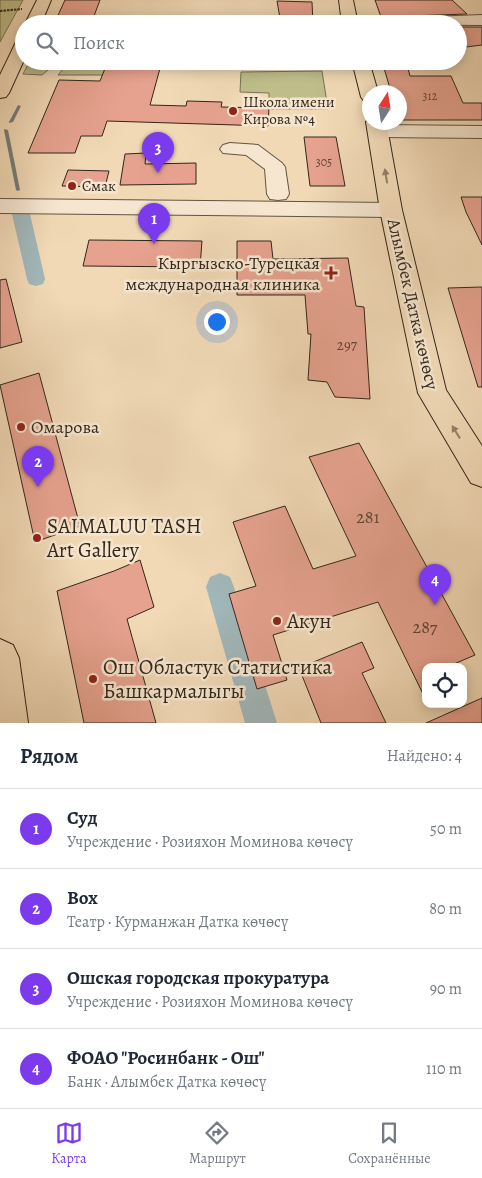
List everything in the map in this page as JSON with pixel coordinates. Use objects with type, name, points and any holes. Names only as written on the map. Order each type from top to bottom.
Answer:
[{"type":"main road","points":[[37,15],[44,0]]},
{"type":"main road","points":[[346,0],[348,15]]},
{"type":"main road","points":[[0,93],[4,74],[15,56]]},
{"type":"main road","points":[[362,70],[367,85]]},
{"type":"main road","name":"Алымбек Датка көчөсү","points":[[378,130],[391,210],[432,392],[482,473]]},
{"type":"main road","points":[[0,658],[8,723]]},
{"type":"street","points":[[479,20],[482,3]]},
{"type":"street","points":[[407,128],[482,132]]},
{"type":"street","points":[[230,149],[251,149],[275,168],[278,194]]},
{"type":"street","points":[[0,206],[391,210]]},
{"type":"path","points":[[0,11],[24,9]]},
{"type":"shaded area","points":[[0,0],[23,0],[0,42]]},
{"type":"shaded area","points":[[25,70],[48,70],[42,75],[23,74]]},
{"type":"shaded area","points":[[62,70],[112,70],[105,75],[58,75]]},
{"type":"shaded area","points":[[322,71],[328,109],[271,109],[269,108],[269,93],[240,92],[241,72]]},
{"type":"building","points":[[65,0],[100,0],[94,15],[58,15]]},
{"type":"building","points":[[375,0],[452,0],[467,14],[438,15],[380,15]]},
{"type":"building","points":[[277,1],[312,2],[313,15],[279,15]]},
{"type":"building","points":[[467,27],[482,27],[482,45],[467,47]]},
{"type":"building","points":[[104,70],[160,70],[150,105],[186,106],[187,101],[222,102],[221,107],[269,108],[268,126],[107,121],[102,136],[81,136],[75,153],[28,153],[59,80],[100,81]]},
{"type":"building","points":[[385,70],[408,70],[410,76],[451,76],[463,103],[482,103],[482,120],[407,120],[407,85],[389,85]]},
{"type":"building","points":[[304,137],[336,137],[345,186],[310,186]]},
{"type":"building","points":[[146,153],[145,164],[196,163],[196,184],[120,185],[125,154]]},
{"type":"building","points":[[68,170],[109,171],[105,187],[62,186]]},
{"type":"building","points":[[461,197],[482,197],[482,245],[466,212]]},
{"type":"building","points":[[89,240],[202,241],[200,267],[83,266]]},
{"type":"building","points":[[237,241],[271,241],[273,259],[348,258],[356,306],[364,307],[370,399],[335,397],[327,382],[308,380],[311,334],[308,334],[305,295],[237,295]]},
{"type":"building","points":[[6,279],[22,342],[0,348],[0,280]]},
{"type":"building","points":[[482,287],[482,387],[478,387],[448,288]]},
{"type":"building","points":[[39,373],[80,526],[35,542],[0,385]]},
{"type":"building","points":[[359,443],[475,655],[456,663],[422,663],[422,692],[378,602],[273,635],[287,680],[257,689],[229,594],[256,586],[233,522],[285,506],[313,569],[356,556],[309,457]]},
{"type":"building","points":[[140,560],[154,607],[127,619],[156,723],[84,723],[57,591]]},
{"type":"building","points":[[362,642],[374,668],[362,673],[386,723],[321,723],[299,668]]},
{"type":"building","points":[[482,698],[482,723],[426,723],[460,708],[467,708],[467,705]]},
{"type":"waterway","points":[[11,122],[19,106]]},
{"type":"waterway","points":[[6,130],[18,190]]},
{"type":"waterway","points":[[20,210],[36,279]]},
{"type":"waterway","points":[[220,587],[261,723]]},
{"type":"place","name":"Школа имени Кирова №4","points":[[233,111]]},
{"type":"place","name":"Ошская городская прокуратура","points":[[158,173]]},
{"type":"place","name":"Смак","points":[[72,186]]},
{"type":"place","name":"Суд","points":[[154,244]]},
{"type":"place","name":"Кыргызско-Турецкая международная клиника","points":[[331,273]]},
{"type":"place","name":"Омарова","points":[[21,427]]},
{"type":"place","name":"Box","points":[[38,487]]},
{"type":"place","name":"SAIMALUU TASH Art Gallery","points":[[37,538]]},
{"type":"place","name":"ФОАО \"Росинбанк - Ош\"","points":[[435,605]]},
{"type":"place","name":"Акун","points":[[277,621]]},
{"type":"place","name":"Ош Областук Статистика Башкармалыгы","points":[[93,679]]}]
